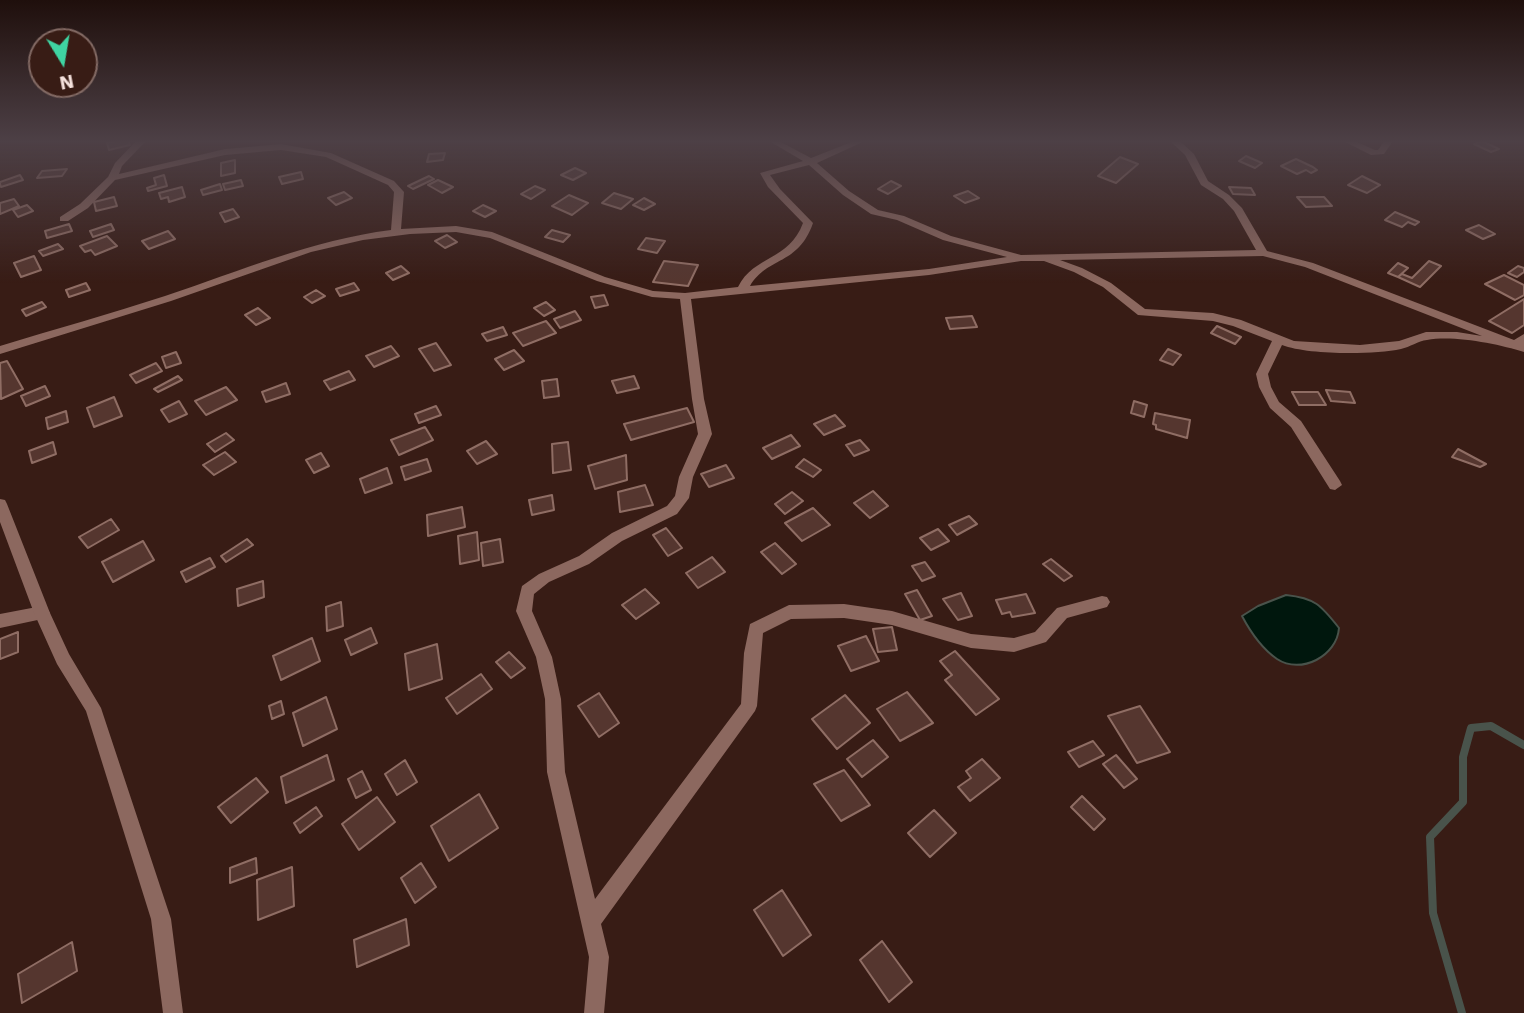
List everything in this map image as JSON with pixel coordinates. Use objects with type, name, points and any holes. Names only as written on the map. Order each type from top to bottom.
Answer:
[{"type":"street","points":[[65,219],[101,188]]},
{"type":"street","points":[[396,188],[399,192],[396,233]]},
{"type":"street","points":[[742,292],[746,281],[768,262],[796,246],[808,223],[774,188]]},
{"type":"street","points":[[841,188],[875,212],[900,218],[947,238],[1021,258]]},
{"type":"street","points":[[1213,188],[1238,210],[1263,253]]},
{"type":"street","points":[[0,350],[167,299],[308,250],[363,237],[456,229],[492,234],[601,279],[652,295],[685,296],[929,272],[1021,258],[1263,253],[1309,265],[1521,344]]},
{"type":"street","points":[[1039,257],[1078,270],[1107,285],[1142,312],[1213,317],[1237,323],[1293,345],[1360,349],[1400,345],[1426,337],[1457,336],[1521,344]]},
{"type":"street","points":[[594,1013],[599,957],[556,772],[553,699],[544,657],[524,611],[527,591],[544,578],[584,560],[617,537],[673,510],[682,498],[686,477],[705,434],[685,296]]},
{"type":"street","points":[[1279,340],[1262,374],[1265,387],[1273,405],[1296,424],[1335,485]]},
{"type":"street","points":[[0,504],[42,613],[63,659],[93,708],[161,919],[173,1013]]},
{"type":"street","points":[[591,921],[749,706],[756,629],[789,612],[844,611],[892,618],[971,640],[1014,645],[1040,636],[1062,614],[1102,602]]},
{"type":"street","points":[[0,621],[42,613]]},
{"type":"shaded area","points":[[1286,595],[1304,598],[1317,604],[1339,628],[1332,647],[1307,664],[1297,665],[1277,659],[1257,640],[1242,616],[1258,606]]},
{"type":"building","points":[[182,188],[185,197],[169,202],[168,197],[161,199],[159,193]]},
{"type":"building","points":[[221,188],[222,190],[203,195],[201,190]]},
{"type":"building","points":[[434,188],[451,188],[442,193]]},
{"type":"building","points":[[531,188],[545,190],[531,199],[521,194]]},
{"type":"building","points":[[879,188],[897,188],[888,194]]},
{"type":"building","points":[[1230,188],[1251,188],[1255,195],[1233,194]]},
{"type":"building","points":[[1356,188],[1375,188],[1367,193]]},
{"type":"building","points":[[968,191],[979,198],[965,203],[954,196]]},
{"type":"building","points":[[344,192],[352,198],[336,205],[328,198]]},
{"type":"building","points":[[614,193],[633,199],[621,209],[602,203]]},
{"type":"building","points":[[569,195],[588,203],[572,215],[552,206]]},
{"type":"building","points":[[114,197],[117,206],[96,211],[94,202]]},
{"type":"building","points":[[1297,197],[1324,197],[1332,206],[1306,207]]},
{"type":"building","points":[[644,198],[655,204],[644,210],[633,205]]},
{"type":"building","points":[[14,199],[19,206],[0,214],[0,203]]},
{"type":"building","points":[[27,205],[33,211],[18,217],[13,210]]},
{"type":"building","points":[[483,205],[496,211],[485,217],[473,211]]},
{"type":"building","points":[[233,209],[239,217],[225,222],[220,213]]},
{"type":"building","points":[[1395,212],[1419,222],[1415,225],[1408,222],[1402,227],[1385,220]]},
{"type":"building","points":[[69,224],[72,231],[47,238],[45,231]]},
{"type":"building","points":[[111,224],[114,230],[93,237],[90,231]]},
{"type":"building","points":[[1479,225],[1495,234],[1483,239],[1466,230]]},
{"type":"building","points":[[552,230],[570,235],[563,242],[545,237]]},
{"type":"building","points":[[168,231],[175,239],[149,249],[142,241]]},
{"type":"building","points":[[447,235],[457,242],[445,248],[435,241]]},
{"type":"building","points":[[107,236],[117,246],[95,255],[91,250],[85,252],[80,246]]},
{"type":"building","points":[[646,238],[665,241],[657,253],[638,249]]},
{"type":"building","points":[[58,244],[63,249],[43,256],[39,251]]},
{"type":"building","points":[[34,256],[41,270],[21,277],[14,263]]},
{"type":"building","points":[[664,261],[698,265],[688,286],[653,282]]},
{"type":"building","points":[[1429,261],[1441,266],[1420,287],[1398,277],[1402,274],[1412,278]]},
{"type":"building","points":[[1398,263],[1408,268],[1398,277],[1388,273]]},
{"type":"building","points":[[401,266],[409,273],[393,280],[386,273]]},
{"type":"building","points":[[1518,266],[1524,268],[1524,272],[1517,277],[1508,273]]},
{"type":"building","points":[[1504,275],[1524,285],[1524,295],[1515,300],[1485,284]]},
{"type":"building","points":[[86,283],[90,290],[69,297],[66,290]]},
{"type":"building","points":[[354,283],[359,290],[340,296],[336,289]]},
{"type":"building","points":[[316,290],[325,296],[312,303],[304,297]]},
{"type":"building","points":[[604,295],[608,305],[595,308],[591,297]]},
{"type":"building","points":[[1524,299],[1524,325],[1512,333],[1489,321]]},
{"type":"building","points":[[42,302],[46,307],[26,316],[22,310]]},
{"type":"building","points":[[546,302],[555,310],[544,316],[534,308]]},
{"type":"building","points":[[258,308],[270,318],[256,325],[245,315]]},
{"type":"building","points":[[575,311],[581,320],[560,328],[554,319]]},
{"type":"building","points":[[972,316],[977,327],[950,329],[946,318]]},
{"type":"building","points":[[546,321],[556,333],[523,346],[513,333]]},
{"type":"building","points":[[1217,326],[1241,337],[1235,344],[1211,333]]},
{"type":"building","points":[[503,327],[507,335],[487,341],[482,334]]},
{"type":"building","points":[[436,343],[451,365],[434,371],[419,349]]},
{"type":"building","points":[[391,346],[399,356],[374,367],[366,356]]},
{"type":"building","points":[[1168,349],[1181,355],[1173,365],[1160,360]]},
{"type":"building","points":[[514,350],[524,361],[504,370],[495,359]]},
{"type":"building","points":[[176,352],[181,363],[166,368],[162,357]]},
{"type":"building","points":[[7,361],[23,389],[1,399],[0,363]]},
{"type":"building","points":[[156,363],[162,371],[136,383],[130,375]]},
{"type":"building","points":[[349,371],[355,380],[330,390],[324,381]]},
{"type":"building","points":[[178,376],[182,380],[158,392],[154,389]]},
{"type":"building","points":[[634,376],[639,388],[617,393],[612,381]]},
{"type":"building","points":[[557,379],[559,396],[544,398],[542,381]]},
{"type":"building","points":[[286,383],[290,394],[266,402],[262,392]]},
{"type":"building","points":[[45,386],[50,396],[26,406],[21,396]]},
{"type":"building","points":[[226,387],[237,400],[206,415],[195,401]]},
{"type":"building","points":[[1326,390],[1350,392],[1355,403],[1331,401]]},
{"type":"building","points":[[1292,392],[1318,392],[1326,405],[1299,405]]},
{"type":"building","points":[[114,397],[122,416],[94,427],[87,408]]},
{"type":"building","points":[[179,401],[187,414],[169,422],[161,410]]},
{"type":"building","points":[[1134,401],[1147,405],[1144,417],[1131,413]]},
{"type":"building","points":[[436,406],[441,415],[419,423],[415,414]]},
{"type":"building","points":[[687,408],[694,422],[631,440],[624,424]]},
{"type":"building","points":[[66,411],[68,422],[48,429],[46,418]]},
{"type":"building","points":[[1155,413],[1190,420],[1187,438],[1156,429],[1153,424]]},
{"type":"building","points":[[835,415],[845,426],[824,435],[814,424]]},
{"type":"building","points":[[425,427],[433,440],[399,455],[391,440]]},
{"type":"building","points":[[226,433],[234,440],[215,452],[207,444]]},
{"type":"building","points":[[791,435],[800,446],[772,459],[763,448]]},
{"type":"building","points":[[860,440],[869,450],[854,456],[846,445]]},
{"type":"building","points":[[486,441],[497,454],[477,464],[467,451]]},
{"type":"building","points":[[53,442],[56,454],[32,463],[29,451]]},
{"type":"building","points":[[568,442],[571,470],[553,473],[552,444]]},
{"type":"building","points":[[1458,449],[1486,464],[1480,467],[1452,457]]},
{"type":"building","points":[[225,452],[236,462],[214,475],[203,465]]},
{"type":"building","points":[[321,453],[329,466],[314,473],[306,460]]},
{"type":"building","points":[[626,455],[627,480],[595,489],[588,466]]},
{"type":"building","points":[[427,459],[431,471],[405,480],[401,467]]},
{"type":"building","points":[[804,459],[821,470],[813,477],[796,467]]},
{"type":"building","points":[[726,465],[734,478],[709,487],[701,474]]},
{"type":"building","points":[[387,468],[392,483],[365,493],[360,479]]},
{"type":"building","points":[[645,485],[653,505],[620,512],[618,492]]},
{"type":"building","points":[[873,491],[888,506],[870,518],[854,503]]},
{"type":"building","points":[[792,492],[803,501],[785,514],[775,504]]},
{"type":"building","points":[[552,495],[554,510],[532,515],[529,500]]},
{"type":"building","points":[[462,507],[465,527],[428,536],[427,515]]},
{"type":"building","points":[[813,508],[830,525],[802,541],[785,523]]},
{"type":"building","points":[[969,516],[977,524],[957,535],[949,525]]},
{"type":"building","points":[[111,519],[119,530],[88,548],[79,537]]},
{"type":"building","points":[[666,528],[682,548],[668,556],[653,535]]},
{"type":"building","points":[[938,529],[949,541],[931,550],[920,538]]},
{"type":"building","points":[[477,532],[479,560],[460,564],[458,536]]},
{"type":"building","points":[[247,539],[253,545],[226,562],[221,556]]},
{"type":"building","points":[[500,539],[503,562],[483,566],[481,543]]},
{"type":"building","points":[[143,541],[154,560],[113,582],[102,562]]},
{"type":"building","points":[[775,543],[796,564],[782,574],[761,552]]},
{"type":"building","points":[[712,557],[725,572],[698,588],[686,573]]},
{"type":"building","points":[[210,558],[215,567],[186,582],[181,572]]},
{"type":"building","points":[[1051,559],[1072,576],[1064,581],[1043,564]]},
{"type":"building","points":[[925,562],[935,576],[922,581],[912,566]]},
{"type":"building","points":[[263,581],[264,597],[238,606],[237,589]]},
{"type":"building","points":[[645,589],[659,603],[636,619],[622,605]]},
{"type":"building","points":[[917,590],[932,616],[920,620],[905,594]]},
{"type":"building","points":[[961,593],[972,616],[958,620],[943,599]]},
{"type":"building","points":[[1026,594],[1035,613],[1012,617],[1010,612],[1002,614],[996,600]]},
{"type":"building","points":[[341,602],[343,626],[327,631],[326,607]]},
{"type":"building","points":[[892,627],[897,650],[878,652],[873,629]]},
{"type":"building","points":[[371,628],[377,643],[351,655],[345,640]]},
{"type":"building","points":[[18,632],[18,652],[0,659],[0,639]]},
{"type":"building","points":[[866,636],[879,661],[851,671],[838,646]]},
{"type":"building","points":[[312,638],[320,661],[281,680],[273,656]]},
{"type":"building","points":[[437,644],[442,679],[409,690],[405,654]]},
{"type":"building","points":[[955,651],[999,699],[976,715],[945,680],[952,675],[940,661]]},
{"type":"building","points":[[509,652],[525,668],[511,678],[496,662]]},
{"type":"building","points":[[481,674],[492,689],[457,714],[446,698]]},
{"type":"building","points":[[907,692],[933,723],[900,741],[877,709]]},
{"type":"building","points":[[599,693],[619,723],[599,737],[578,706]]},
{"type":"building","points":[[845,695],[870,723],[837,749],[812,719]]},
{"type":"building","points":[[326,697],[337,729],[303,746],[293,713]]},
{"type":"building","points":[[281,701],[284,714],[272,719],[269,706]]},
{"type":"building","points":[[1140,706],[1170,752],[1137,763],[1108,716]]},
{"type":"building","points":[[873,740],[888,757],[862,777],[847,759]]},
{"type":"building","points":[[1093,741],[1104,755],[1079,767],[1068,752]]},
{"type":"building","points":[[327,755],[334,780],[286,803],[281,777]]},
{"type":"building","points":[[1116,755],[1137,779],[1124,788],[1103,764]]},
{"type":"building","points":[[982,759],[1000,778],[970,801],[958,787],[971,778],[966,771]]},
{"type":"building","points":[[405,760],[417,782],[397,795],[385,774]]},
{"type":"building","points":[[844,770],[870,805],[841,821],[814,784]]},
{"type":"building","points":[[362,771],[371,790],[356,798],[348,779]]},
{"type":"building","points":[[256,778],[268,792],[231,823],[218,807]]},
{"type":"building","points":[[479,794],[498,828],[449,861],[431,826]]},
{"type":"building","points":[[1082,796],[1105,819],[1094,830],[1071,807]]},
{"type":"building","points":[[377,797],[395,822],[359,850],[342,824]]},
{"type":"building","points":[[316,807],[322,816],[300,833],[294,823]]},
{"type":"building","points":[[934,810],[956,833],[930,857],[908,833]]},
{"type":"building","points":[[256,858],[257,873],[230,883],[230,868]]},
{"type":"building","points":[[421,863],[436,887],[415,903],[401,878]]},
{"type":"building","points":[[292,867],[294,906],[258,920],[257,880]]},
{"type":"building","points":[[782,890],[811,935],[783,956],[754,910]]},
{"type":"building","points":[[406,919],[409,945],[357,967],[354,940]]},
{"type":"building","points":[[882,941],[912,982],[889,1002],[860,960]]},
{"type":"building","points":[[72,942],[77,971],[22,1003],[18,974]]},
{"type":"waterway","points":[[1462,1013],[1433,913],[1430,837],[1463,802],[1463,757],[1471,728],[1491,726],[1524,745]]}]
